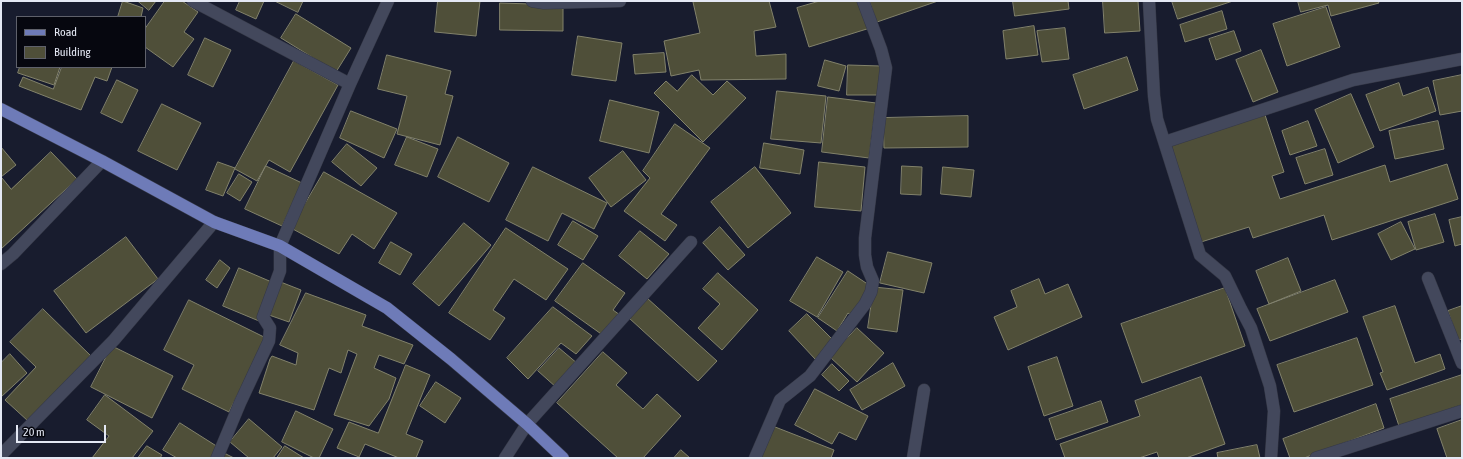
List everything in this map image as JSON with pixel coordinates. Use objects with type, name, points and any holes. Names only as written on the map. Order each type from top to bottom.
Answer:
[{"type":"main road","points":[[1,109],[102,161],[214,222],[280,246],[387,308],[527,424],[563,458]]},
{"type":"street","points":[[193,1],[350,84]]},
{"type":"street","points":[[217,458],[240,403],[269,341],[270,328],[263,317],[280,271],[280,246],[350,84],[388,1]]},
{"type":"street","points":[[532,1],[544,3],[620,1]]},
{"type":"street","points":[[755,458],[780,400],[810,376],[865,304],[871,292],[873,280],[867,267],[865,238],[886,68],[881,49],[863,1]]},
{"type":"street","points":[[1149,1],[1154,96],[1157,119],[1200,255],[1226,276],[1240,309],[1251,328],[1270,386],[1274,411],[1271,458]]},
{"type":"street","points":[[1165,142],[1353,80],[1462,58]]},
{"type":"street","points":[[1,264],[13,254],[102,161]]},
{"type":"street","points":[[1,455],[114,340],[214,222]]},
{"type":"street","points":[[505,458],[527,424],[692,242]]},
{"type":"street","points":[[1428,278],[1462,363]]},
{"type":"street","points":[[912,458],[924,390]]},
{"type":"street","points":[[1316,458],[1462,410]]},
{"type":"building","points":[[123,1],[143,8],[141,16],[118,16]]},
{"type":"building","points":[[138,1],[156,1],[149,10]]},
{"type":"building","points":[[165,1],[182,1],[198,12],[184,32],[194,39],[173,67],[146,48],[146,28]]},
{"type":"building","points":[[240,1],[264,1],[256,19],[236,10]]},
{"type":"building","points":[[275,1],[303,1],[298,12]]},
{"type":"building","points":[[438,1],[480,1],[476,36],[435,32]]},
{"type":"building","points":[[769,1],[776,27],[754,31],[756,56],[786,54],[786,79],[701,80],[699,70],[671,76],[664,41],[700,33],[693,2]]},
{"type":"building","points":[[820,1],[860,1],[870,28],[809,47],[797,8]]},
{"type":"building","points":[[870,1],[938,1],[877,22]]},
{"type":"building","points":[[1013,1],[1068,1],[1069,9],[1015,16]]},
{"type":"building","points":[[1103,1],[1138,1],[1140,31],[1105,33]]},
{"type":"building","points":[[1172,1],[1233,1],[1178,19]]},
{"type":"building","points":[[1298,1],[1378,1],[1379,3],[1331,16],[1328,5],[1301,12]]},
{"type":"building","points":[[500,3],[563,5],[563,31],[500,30]]},
{"type":"building","points":[[1326,7],[1340,47],[1287,66],[1273,24]]},
{"type":"building","points":[[1222,11],[1227,29],[1185,42],[1180,25]]},
{"type":"building","points":[[296,14],[351,48],[336,72],[281,38]]},
{"type":"building","points":[[1034,26],[1038,55],[1006,59],[1003,31]]},
{"type":"building","points":[[1065,28],[1069,59],[1042,62],[1037,31]]},
{"type":"building","points":[[1234,31],[1241,51],[1216,60],[1209,39]]},
{"type":"building","points":[[578,36],[622,43],[616,81],[572,75]]},
{"type":"building","points":[[205,38],[231,50],[213,87],[188,75]]},
{"type":"building","points":[[1261,50],[1278,92],[1253,102],[1236,60]]},
{"type":"building","points":[[664,53],[666,72],[635,74],[633,55]]},
{"type":"building","points":[[387,55],[451,71],[445,94],[453,96],[440,145],[397,134],[407,96],[378,89]]},
{"type":"building","points":[[1127,57],[1138,90],[1084,109],[1073,75]]},
{"type":"building","points":[[825,60],[846,66],[839,91],[818,86]]},
{"type":"building","points":[[294,61],[338,85],[290,172],[269,160],[257,181],[235,169]]},
{"type":"building","points":[[848,65],[881,66],[881,95],[847,95]]},
{"type":"building","points":[[20,68],[60,68],[54,85],[18,73]]},
{"type":"building","points":[[62,68],[112,68],[107,81],[95,77],[81,110],[19,86],[23,77],[53,89]]},
{"type":"building","points":[[692,75],[713,95],[727,81],[746,98],[703,142],[654,93],[666,81],[677,91]]},
{"type":"building","points":[[1462,75],[1462,111],[1440,115],[1433,81]]},
{"type":"building","points":[[117,80],[138,90],[122,123],[101,113]]},
{"type":"building","points":[[1399,83],[1403,96],[1428,87],[1436,111],[1380,131],[1366,95]]},
{"type":"building","points":[[777,91],[826,96],[821,143],[771,139]]},
{"type":"building","points":[[1351,94],[1374,147],[1338,163],[1315,110]]},
{"type":"building","points":[[828,97],[876,103],[869,158],[822,152]]},
{"type":"building","points":[[610,100],[659,112],[649,153],[600,141]]},
{"type":"building","points":[[162,104],[201,123],[177,170],[138,151]]},
{"type":"building","points":[[351,111],[397,129],[384,158],[340,138]]},
{"type":"building","points":[[1265,115],[1284,172],[1272,176],[1280,199],[1385,165],[1390,182],[1447,164],[1458,199],[1332,240],[1324,215],[1253,238],[1249,227],[1201,242],[1170,145]]},
{"type":"building","points":[[968,116],[968,147],[884,148],[883,118]]},
{"type":"building","points":[[1308,121],[1317,146],[1290,155],[1282,131]]},
{"type":"building","points":[[1438,121],[1444,149],[1395,159],[1389,131]]},
{"type":"building","points":[[675,124],[710,148],[661,214],[677,225],[665,241],[624,211],[650,178],[643,171]]},
{"type":"building","points":[[407,137],[438,149],[427,177],[395,165]]},
{"type":"building","points":[[458,137],[509,163],[489,202],[438,177]]},
{"type":"building","points":[[764,143],[804,150],[800,174],[760,168]]},
{"type":"building","points":[[347,144],[377,168],[361,186],[332,162]]},
{"type":"building","points":[[1,147],[16,165],[1,177]]},
{"type":"building","points":[[1325,149],[1333,175],[1305,184],[1296,158]]},
{"type":"building","points":[[623,151],[646,180],[611,207],[589,178]]},
{"type":"building","points":[[51,152],[77,179],[1,249],[1,179],[2,178],[11,189]]},
{"type":"building","points":[[218,162],[235,168],[223,196],[206,190]]},
{"type":"building","points":[[819,162],[865,167],[861,211],[815,207]]},
{"type":"building","points":[[266,166],[302,183],[282,226],[245,209]]},
{"type":"building","points":[[902,166],[922,167],[921,195],[901,194]]},
{"type":"building","points":[[533,167],[607,203],[594,229],[562,213],[548,241],[506,220]]},
{"type":"building","points":[[755,167],[791,213],[748,248],[711,202]]},
{"type":"building","points":[[943,167],[974,170],[971,197],[941,194]]},
{"type":"building","points":[[324,172],[397,213],[374,249],[352,234],[339,254],[291,228]]},
{"type":"building","points":[[239,174],[252,182],[240,201],[227,193]]},
{"type":"building","points":[[1435,214],[1444,242],[1416,250],[1408,222]]},
{"type":"building","points":[[1462,217],[1462,244],[1455,246],[1449,220]]},
{"type":"building","points":[[573,221],[598,236],[583,260],[558,245]]},
{"type":"building","points":[[1401,222],[1415,249],[1391,260],[1378,234]]},
{"type":"building","points":[[464,223],[491,245],[439,306],[413,284]]},
{"type":"building","points":[[720,227],[745,255],[728,270],[703,243]]},
{"type":"building","points":[[506,228],[568,269],[546,300],[514,279],[493,310],[505,318],[490,340],[449,313]]},
{"type":"building","points":[[640,231],[669,254],[647,279],[619,256]]},
{"type":"building","points":[[126,237],[158,279],[86,333],[54,291]]},
{"type":"building","points":[[391,242],[412,254],[400,275],[379,263]]},
{"type":"building","points":[[888,252],[932,263],[924,293],[880,283]]},
{"type":"building","points":[[817,257],[843,272],[817,317],[790,301]]},
{"type":"building","points":[[1288,258],[1301,291],[1269,304],[1256,271]]},
{"type":"building","points":[[220,260],[230,268],[217,288],[206,280]]},
{"type":"building","points":[[583,263],[625,293],[613,310],[620,315],[604,336],[555,301]]},
{"type":"building","points":[[239,268],[274,283],[259,321],[223,306]]},
{"type":"building","points":[[848,271],[872,287],[852,316],[848,313],[837,331],[818,318]]},
{"type":"building","points":[[718,273],[758,310],[722,350],[698,328],[720,304],[703,289]]},
{"type":"building","points":[[1039,279],[1045,294],[1068,284],[1082,317],[1008,350],[994,317],[1017,307],[1011,291]]},
{"type":"building","points":[[1335,280],[1348,312],[1270,341],[1257,309]]},
{"type":"building","points":[[278,281],[301,290],[289,322],[266,314]]},
{"type":"building","points":[[874,287],[903,290],[897,332],[868,328]]},
{"type":"building","points":[[1225,288],[1245,346],[1142,383],[1121,324]]},
{"type":"building","points":[[306,293],[366,315],[362,326],[413,345],[404,364],[379,355],[374,368],[396,378],[389,399],[369,426],[334,415],[357,354],[348,350],[341,373],[329,368],[314,410],[259,393],[272,356],[296,365],[298,353],[280,345]]},
{"type":"building","points":[[647,298],[717,361],[698,381],[629,318]]},
{"type":"building","points":[[189,300],[266,338],[229,412],[182,389],[194,365],[164,350]]},
{"type":"building","points":[[1395,306],[1415,363],[1440,354],[1445,369],[1387,390],[1380,373],[1383,372],[1363,317]]},
{"type":"building","points":[[1462,306],[1462,339],[1458,340],[1448,311]]},
{"type":"building","points":[[553,307],[592,336],[576,354],[561,343],[528,379],[507,358]]},
{"type":"building","points":[[43,309],[92,357],[28,421],[5,400],[36,367],[10,342]]},
{"type":"building","points":[[807,314],[834,341],[815,359],[789,331]]},
{"type":"building","points":[[857,328],[884,353],[857,382],[830,357]]},
{"type":"building","points":[[1357,338],[1373,385],[1294,412],[1277,365]]},
{"type":"building","points":[[112,346],[173,376],[152,418],[91,387]]},
{"type":"building","points":[[559,348],[578,364],[557,388],[538,371]]},
{"type":"building","points":[[603,352],[627,373],[616,385],[643,409],[657,394],[681,416],[643,458],[618,458],[557,403]]},
{"type":"building","points":[[10,354],[27,373],[1,397],[1,363]]},
{"type":"building","points":[[1057,357],[1073,406],[1044,416],[1028,367]]},
{"type":"building","points":[[893,363],[905,386],[862,410],[850,390]]},
{"type":"building","points":[[832,364],[849,381],[839,391],[822,375]]},
{"type":"building","points":[[406,365],[430,375],[406,434],[423,441],[416,458],[399,458],[365,444],[359,457],[337,448],[349,422],[378,433]]},
{"type":"building","points":[[1462,375],[1462,405],[1399,426],[1390,399]]},
{"type":"building","points":[[1201,377],[1225,444],[1186,458],[1159,458],[1157,452],[1139,458],[1065,458],[1060,444],[1140,416],[1135,401]]},
{"type":"building","points":[[436,382],[461,398],[445,423],[420,406]]},
{"type":"building","points":[[815,389],[868,416],[856,440],[839,432],[832,444],[795,425]]},
{"type":"building","points":[[105,395],[153,431],[132,458],[92,458],[109,436],[87,420]]},
{"type":"building","points":[[1101,401],[1108,422],[1056,440],[1049,419]]},
{"type":"building","points":[[1376,404],[1384,428],[1304,458],[1290,458],[1283,439]]},
{"type":"building","points":[[296,411],[333,429],[319,458],[314,458],[282,442]]},
{"type":"building","points":[[249,419],[282,447],[273,458],[249,458],[230,442]]},
{"type":"building","points":[[1462,420],[1462,458],[1447,458],[1437,429]]},
{"type":"building","points":[[180,423],[218,447],[212,458],[177,458],[163,450]]},
{"type":"building","points":[[770,425],[834,450],[831,458],[757,458]]},
{"type":"building","points":[[1257,445],[1260,458],[1218,458],[1217,453]]},
{"type":"building","points":[[147,446],[162,455],[160,458],[138,458]]},
{"type":"building","points":[[285,446],[304,458],[277,458]]},
{"type":"building","points":[[681,450],[690,458],[674,458]]},
{"type":"building","points":[[226,454],[234,458],[223,458]]}]
